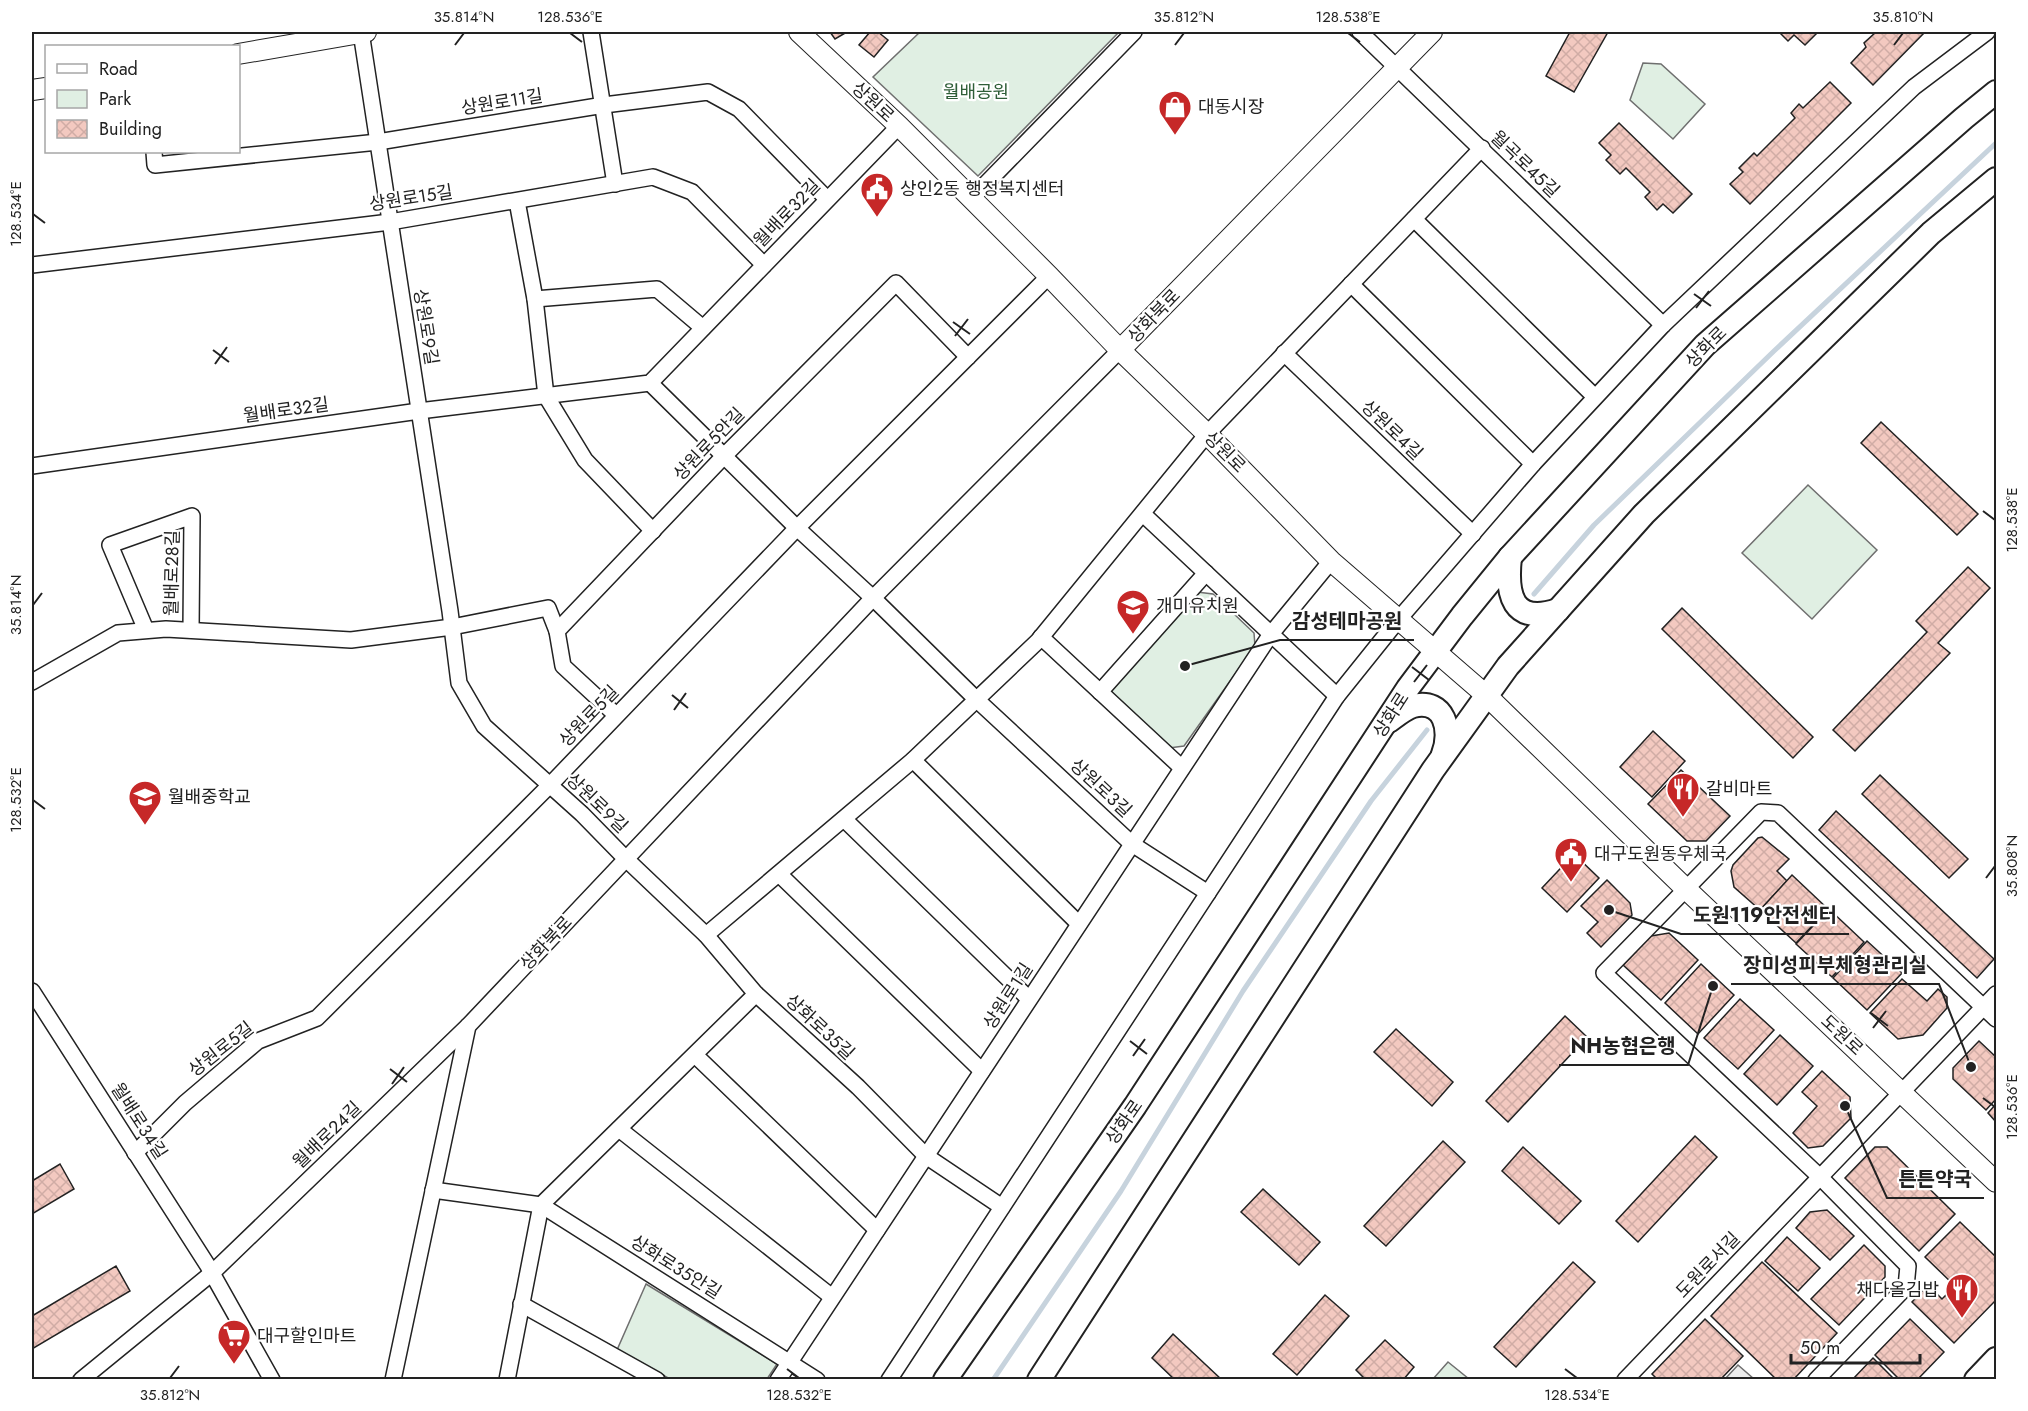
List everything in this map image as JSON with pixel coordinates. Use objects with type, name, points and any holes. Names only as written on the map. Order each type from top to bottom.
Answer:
[{"type":"main road","name":"상화로","points":[[945,1380],[1135,1106],[1434,652],[1510,557],[1705,345],[1996,92]]},
{"type":"main road","points":[[1039,1380],[1441,758],[1508,666],[1644,514],[1931,233],[1996,179]]},
{"type":"main road","points":[[1510,557],[1508,580],[1513,601],[1528,614],[1543,615],[1558,610]]},
{"type":"main road","points":[[1384,725],[1403,711],[1415,706],[1430,706],[1437,710],[1446,722],[1447,729],[1446,747],[1441,758]]},
{"type":"main road","points":[[1976,1380],[1996,1359]]},
{"type":"street","points":[[240,54],[363,32]]},
{"type":"street","name":"상원로9길","points":[[363,32],[459,683],[484,726],[550,784],[626,859]]},
{"type":"street","points":[[591,32],[615,184]]},
{"type":"street","name":"상원로","points":[[799,32],[899,126],[1120,350],[1208,434],[1331,561],[1487,696]]},
{"type":"street","points":[[971,199],[1134,32]]},
{"type":"street","name":"월곡로45길","points":[[1360,32],[1663,325]]},
{"type":"street","name":"상화북로","points":[[468,1026],[873,598],[1432,32]]},
{"type":"street","points":[[889,1380],[1337,696],[1398,620],[1594,396],[1663,325],[1914,87],[1987,32]]},
{"type":"street","name":"상원로11길","points":[[153,153],[155,165],[378,142],[604,105],[708,92],[739,109],[827,200]]},
{"type":"street","name":"월배로32길","points":[[32,466],[419,411],[650,383],[899,126]]},
{"type":"street","points":[[706,935],[913,760],[1041,637],[1208,434],[1482,148]]},
{"type":"street","name":"상원로15길","points":[[32,266],[390,222],[653,177],[692,192],[764,265]]},
{"type":"street","points":[[517,201],[535,299],[546,396],[585,460],[653,531]]},
{"type":"street","points":[[1414,219],[1594,396]]},
{"type":"street","name":"상원로5길","points":[[135,1153],[185,1103],[258,1041],[317,1018],[550,784],[797,528],[1049,276]]},
{"type":"street","name":"상원로5안길","points":[[557,631],[724,456],[896,283],[968,357]]},
{"type":"street","points":[[1351,284],[1533,464]]},
{"type":"street","points":[[535,299],[657,289],[703,328]]},
{"type":"street","name":"상원로4길","points":[[1284,353],[1473,534]]},
{"type":"street","points":[[650,383],[977,700]]},
{"type":"street","points":[[1143,514],[1337,696]]},
{"type":"street","name":"월배로28길","points":[[146,630],[110,545],[192,516],[190,630]]},
{"type":"street","name":"상원로1길","points":[[778,1380],[1271,634],[1331,561]]},
{"type":"street","points":[[1100,692],[1206,573]]},
{"type":"street","points":[[452,627],[548,608],[557,631],[563,666],[616,715]]},
{"type":"street","name":"월배로28길","points":[[32,682],[118,633],[166,629],[351,640],[452,627]]},
{"type":"street","points":[[1041,637],[1182,768]]},
{"type":"street","name":"도원로","points":[[1487,696],[1686,889],[1996,1182]]},
{"type":"street","name":"상원로3길","points":[[977,700],[1132,844],[1208,893]]},
{"type":"street","points":[[913,760],[1079,924]]},
{"type":"street","points":[[1816,1380],[1906,1287],[1908,1266],[1820,1178],[1605,973],[1761,812],[1778,813],[1996,1019]]},
{"type":"street","points":[[844,819],[1029,999]]},
{"type":"street","name":"상화로35길","points":[[626,859],[706,935],[756,994],[858,1087],[926,1156],[1002,1208]]},
{"type":"street","points":[[779,874],[982,1071]]},
{"type":"street","name":"월배로34길","points":[[32,991],[212,1273]]},
{"type":"street","points":[[507,1380],[541,1205],[756,994]]},
{"type":"street","name":"도원로서길","points":[[1625,1380],[1996,994]]},
{"type":"street","points":[[393,1380],[468,1026]]},
{"type":"street","name":"월배로24길","points":[[81,1380],[212,1273],[468,1026]]},
{"type":"street","points":[[695,1055],[877,1230]]},
{"type":"street","points":[[619,1129],[832,1298]]},
{"type":"street","points":[[433,1190],[541,1205]]},
{"type":"street","name":"상화로35안길","points":[[541,1205],[817,1380]]},
{"type":"street","points":[[212,1273],[272,1380]]},
{"type":"street","points":[[521,1304],[657,1380]]},
{"type":"green space","name":"월배공원","points":[[920,32],[1119,32],[978,176],[873,77]]},
{"type":"green space","points":[[1643,63],[1661,64],[1705,104],[1673,139],[1630,100]]},
{"type":"green space","points":[[1808,485],[1877,550],[1812,619],[1742,553]]},
{"type":"green space","points":[[1197,592],[1213,594],[1254,633],[1255,646],[1184,746],[1169,748],[1111,698],[1112,686]]},
{"type":"green space","points":[[646,1284],[777,1364],[767,1379],[670,1379],[617,1350]]},
{"type":"green space","points":[[1448,1362],[1469,1379],[1433,1379]]},
{"type":"shaded area","points":[[1738,1365],[1754,1379],[1725,1379]]},
{"type":"building","points":[[830,32],[847,32],[835,39]]},
{"type":"building","points":[[870,32],[878,32],[888,40],[874,57],[859,45]]},
{"type":"building","points":[[1570,32],[1608,32],[1574,92],[1546,76]]},
{"type":"building","points":[[1779,32],[1818,32],[1805,45],[1794,35],[1788,41]]},
{"type":"building","points":[[1876,32],[1925,32],[1873,85],[1851,63],[1866,47],[1864,43]]},
{"type":"building","points":[[1830,82],[1851,103],[1750,204],[1730,184],[1743,172],[1739,168],[1754,153],[1757,156],[1795,118],[1791,113],[1799,104],[1803,108]]},
{"type":"building","points":[[1619,123],[1692,194],[1673,213],[1663,204],[1657,210],[1645,197],[1650,192],[1626,168],[1620,174],[1606,160],[1611,155],[1599,143]]},
{"type":"building","points":[[1881,422],[1978,514],[1957,535],[1861,443]]},
{"type":"building","points":[[1968,567],[1990,588],[1938,643],[1950,653],[1855,751],[1833,730],[1927,632],[1916,621]]},
{"type":"building","points":[[1682,608],[1813,737],[1793,758],[1662,629]]},
{"type":"building","points":[[1653,731],[1685,761],[1652,797],[1620,767]]},
{"type":"building","points":[[1681,770],[1730,816],[1706,841],[1687,841],[1648,804]]},
{"type":"building","points":[[1880,775],[1968,859],[1949,878],[1862,794]]},
{"type":"building","points":[[1836,811],[1994,959],[1977,978],[1819,830]]},
{"type":"building","points":[[1762,837],[1789,859],[1777,871],[1787,881],[1760,910],[1734,887],[1731,871],[1733,865],[1758,838]]},
{"type":"building","name":"대구도원동우체국","points":[[1574,854],[1599,878],[1567,912],[1542,888]]},
{"type":"building","points":[[1792,875],[1828,909],[1796,943],[1760,910]]},
{"type":"building","points":[[1607,880],[1630,903],[1632,915],[1601,947],[1587,933],[1598,922],[1581,906]]},
{"type":"building","points":[[1829,909],[1864,942],[1832,977],[1796,944]]},
{"type":"building","points":[[1669,933],[1698,960],[1661,1000],[1623,965],[1651,936]]},
{"type":"building","points":[[1867,941],[1902,973],[1867,1010],[1833,978]]},
{"type":"building","points":[[1701,964],[1734,995],[1698,1034],[1665,1003]]},
{"type":"building","points":[[1902,979],[1927,1001],[1938,989],[1947,997],[1947,1008],[1923,1035],[1898,1039],[1870,1013]]},
{"type":"building","points":[[1740,999],[1774,1030],[1738,1069],[1704,1038]]},
{"type":"building","points":[[1565,1016],[1587,1037],[1508,1122],[1486,1101]]},
{"type":"building","points":[[1396,1029],[1453,1082],[1432,1106],[1374,1052]]},
{"type":"building","points":[[1780,1035],[1813,1066],[1777,1105],[1744,1074]]},
{"type":"building","points":[[1979,1041],[1996,1057],[1996,1099],[1986,1110],[1953,1079],[1953,1068]]},
{"type":"building","points":[[1822,1071],[1850,1097],[1851,1118],[1823,1146],[1808,1148],[1793,1133],[1817,1106],[1802,1092]]},
{"type":"building","points":[[1996,1104],[1996,1122],[1988,1113]]},
{"type":"building","points":[[1695,1136],[1717,1157],[1638,1242],[1616,1221]]},
{"type":"building","points":[[1443,1141],[1465,1162],[1386,1246],[1364,1226]]},
{"type":"building","points":[[1523,1147],[1581,1201],[1559,1224],[1502,1171]]},
{"type":"building","points":[[1875,1147],[1887,1147],[1955,1214],[1919,1251],[1845,1178]]},
{"type":"building","points":[[60,1164],[74,1189],[32,1214],[32,1181]]},
{"type":"building","points":[[1263,1189],[1320,1242],[1299,1265],[1241,1212]]},
{"type":"building","points":[[1827,1210],[1854,1236],[1830,1260],[1796,1228],[1810,1212]]},
{"type":"building","points":[[1960,1222],[1996,1257],[1996,1300],[1954,1343],[1912,1302],[1928,1285],[1942,1299],[1955,1286],[1925,1257]]},
{"type":"building","points":[[1787,1237],[1820,1268],[1798,1291],[1765,1261]]},
{"type":"building","points":[[1864,1245],[1885,1266],[1885,1277],[1839,1325],[1811,1299]]},
{"type":"building","points":[[1573,1262],[1595,1282],[1516,1367],[1494,1347]]},
{"type":"building","points":[[1762,1262],[1837,1333],[1793,1380],[1777,1380],[1711,1316]]},
{"type":"building","points":[[116,1266],[130,1291],[32,1349],[32,1316]]},
{"type":"building","points":[[1325,1295],[1349,1316],[1297,1375],[1273,1354]]},
{"type":"building","points":[[1705,1319],[1743,1356],[1720,1380],[1658,1380],[1652,1374]]},
{"type":"building","points":[[1910,1319],[1944,1352],[1917,1380],[1900,1380],[1875,1355]]},
{"type":"building","points":[[1173,1334],[1222,1380],[1175,1380],[1152,1358]]},
{"type":"building","points":[[1385,1340],[1414,1367],[1403,1380],[1366,1380],[1356,1370]]},
{"type":"building","points":[[1873,1358],[1895,1380],[1852,1380]]},
{"type":"waterway","points":[[1534,594],[1594,525],[1774,351],[1996,143]]},
{"type":"waterway","points":[[993,1380],[1121,1191],[1243,991],[1371,801],[1427,730]]},
{"type":"place","name":"대동시장","points":[[1175,136]]},
{"type":"place","name":"상인2동 행정복지센터","points":[[877,218]]},
{"type":"place","name":"개미유치원","points":[[1133,635]]},
{"type":"place","name":"감성테마공원","points":[[1185,666]]},
{"type":"place","name":"갈비마트","points":[[1683,818]]},
{"type":"place","name":"월배중학교","points":[[145,826]]},
{"type":"place","name":"대구도원동우체국","points":[[1571,883]]},
{"type":"place","name":"도원119안전센터","points":[[1609,910]]},
{"type":"place","name":"NH농협은행","points":[[1713,986]]},
{"type":"place","name":"장미성피부체형관리실","points":[[1971,1067]]},
{"type":"place","name":"튼튼약국","points":[[1845,1106]]},
{"type":"place","name":"채다올김밥","points":[[1962,1319]]},
{"type":"place","name":"대구할인마트","points":[[234,1365]]}]
